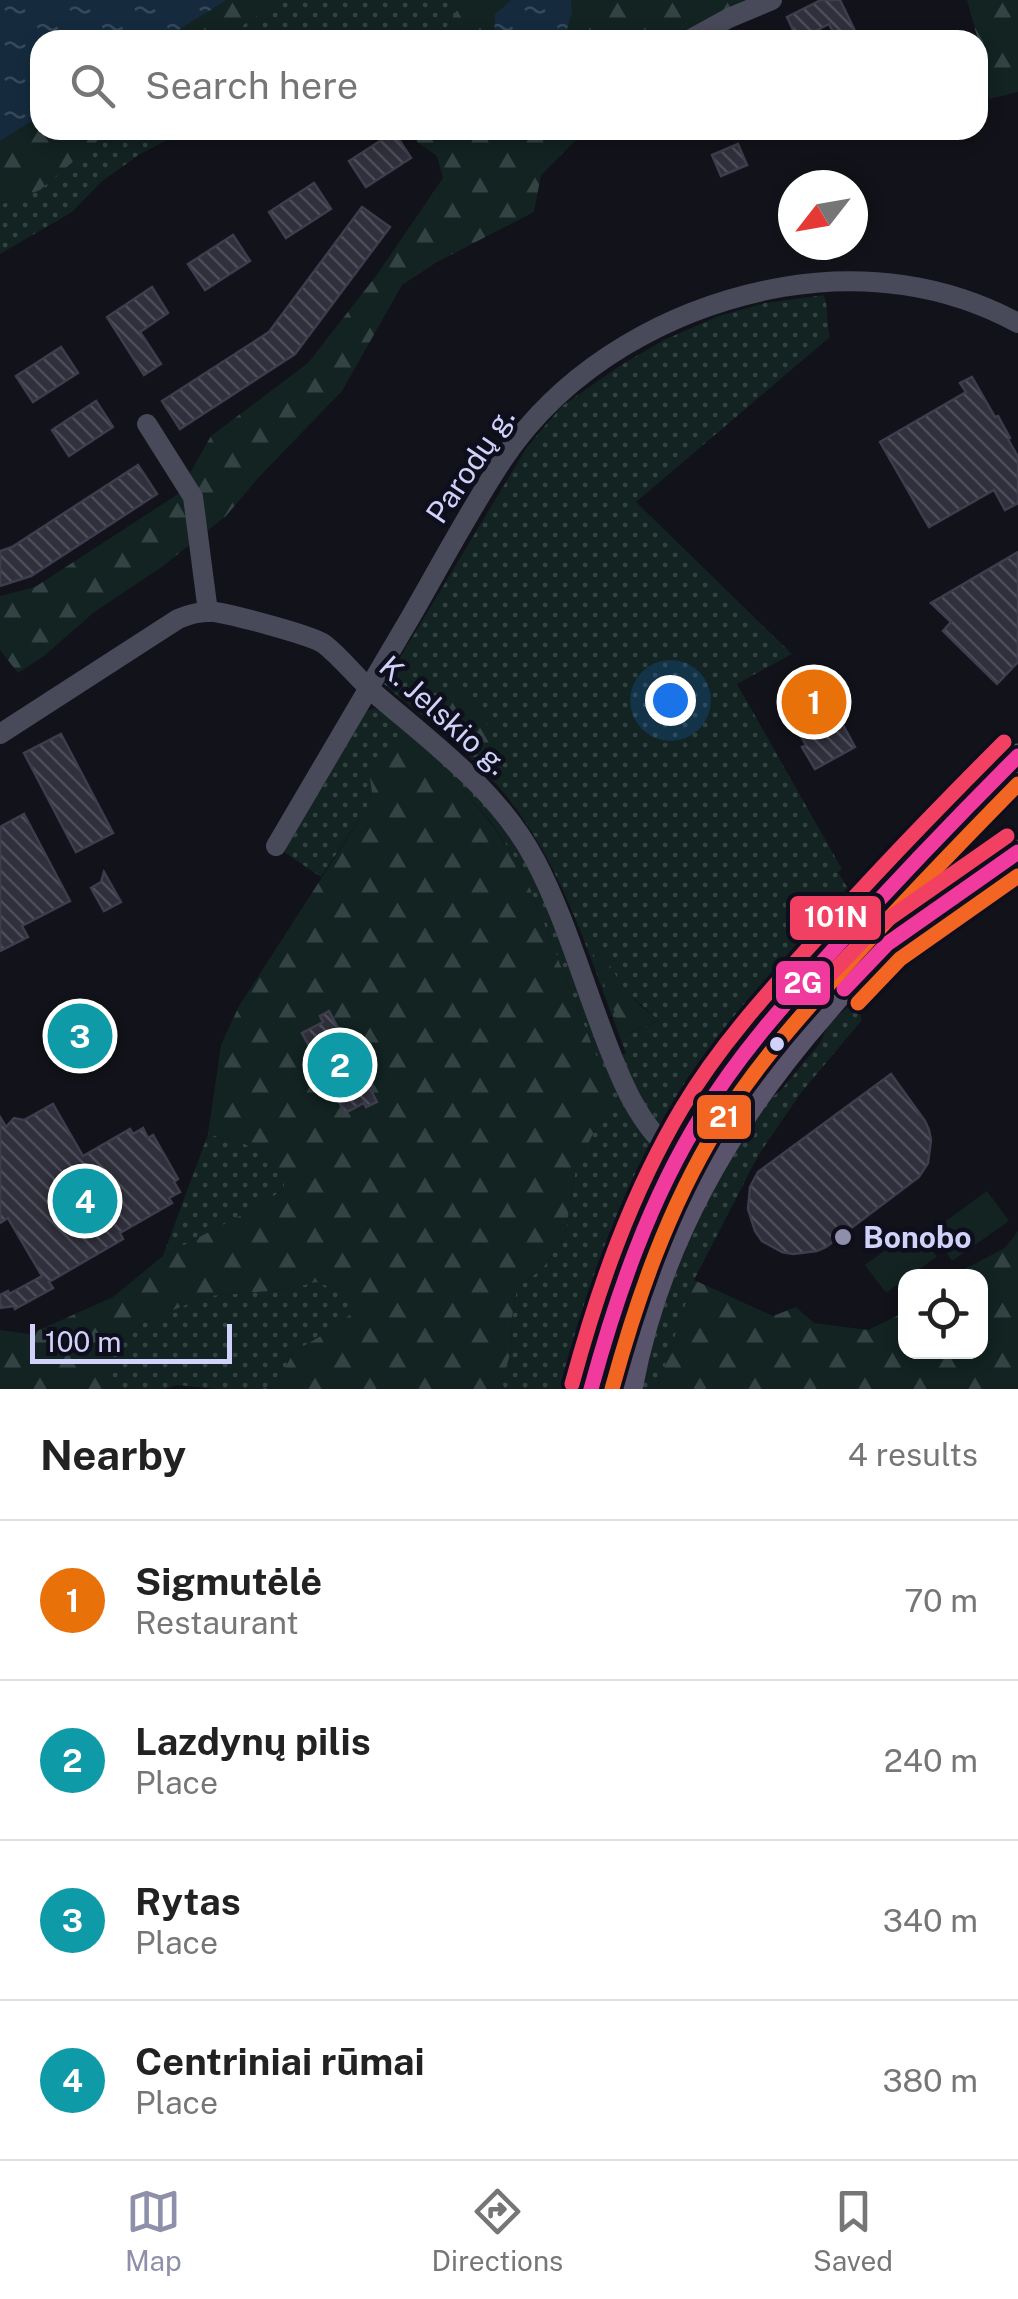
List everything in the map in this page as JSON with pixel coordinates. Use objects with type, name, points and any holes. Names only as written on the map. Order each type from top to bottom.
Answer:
[{"type":"main road","points":[[591,1389],[641,1236],[679,1157],[722,1084],[758,1036],[878,899],[1018,756]]},
{"type":"main road","points":[[630,1389],[659,1284],[690,1204],[757,1095],[786,1055],[887,944],[1018,852]]},
{"type":"street","points":[[707,30],[772,0]]},
{"type":"street","name":"Parodų g.","points":[[276,846],[503,459],[559,393],[632,341],[726,299],[828,280],[920,287],[1018,323]]},
{"type":"street","points":[[0,734],[178,618],[208,612],[193,497],[146,424]]},
{"type":"street","name":"K. Jelskio g.","points":[[208,612],[322,643],[494,801],[534,859],[551,894],[631,1098],[666,1147],[679,1157]]},
{"type":"green space","points":[[227,0],[280,0],[236,30],[178,30]]},
{"type":"green space","points":[[280,0],[463,0],[445,30],[236,30]]},
{"type":"green space","points":[[463,0],[511,0],[495,14],[494,30],[445,30]]},
{"type":"green space","points":[[571,0],[746,0],[692,30],[566,30]]},
{"type":"green space","points":[[967,0],[1018,0],[1018,92],[989,99],[988,30],[975,30]]},
{"type":"green space","points":[[30,122],[30,140],[98,140],[40,190],[0,205],[0,141]]},
{"type":"green space","points":[[98,140],[167,140],[101,182],[72,212],[0,254],[0,205],[40,189]]},
{"type":"green space","points":[[576,140],[541,175],[534,212],[437,262],[402,285],[342,391],[226,516],[18,673],[0,650],[0,596],[35,587],[178,494],[211,436],[308,363],[376,276],[443,178],[437,156],[417,142]]},
{"type":"green space","points":[[824,295],[830,337],[636,502],[792,654],[737,684],[842,869],[838,872],[856,902],[826,940],[809,949],[751,1007],[750,1026],[675,1133],[667,1133],[648,1114],[619,1056],[626,1053],[575,917],[543,851],[503,792],[476,763],[384,684],[527,447],[562,406],[664,340],[719,316],[765,303]],"holes":[[[611,970],[628,993],[659,1021],[623,1036]]]},
{"type":"green space","points":[[453,685],[481,707],[492,740],[487,758],[429,709],[441,691]]},
{"type":"green space","points":[[374,708],[471,789],[505,826],[523,854],[658,1150],[654,1176],[622,1246],[606,1293],[581,1389],[504,1389],[502,1380],[512,1349],[511,1323],[517,1288],[543,1268],[565,1235],[576,1167],[609,1103],[609,1088],[522,868],[463,790],[372,793],[366,809],[321,877],[284,852],[367,711]]},
{"type":"green space","points":[[403,731],[463,790],[522,868],[609,1088],[609,1103],[576,1167],[565,1235],[543,1268],[517,1288],[511,1323],[512,1349],[502,1380],[504,1389],[261,1389],[275,1385],[294,1352],[337,1326],[356,1309],[355,1298],[349,1293],[316,1282],[282,1290],[206,1296],[141,1324],[110,1353],[106,1372],[112,1385],[120,1389],[0,1389],[0,1330],[30,1334],[113,1297],[163,1256],[251,1210],[284,1186],[283,1174],[255,1147],[208,1134],[221,1045],[239,1006],[366,809],[372,793],[370,778]]},
{"type":"green space","points":[[959,857],[960,862],[875,937],[830,984],[770,1062],[709,1157],[623,1389],[599,1389],[666,1208],[708,1128],[742,1075],[780,1025],[838,962]]},
{"type":"green space","points":[[602,950],[633,998],[660,1020],[623,1036],[593,953]]},
{"type":"green space","points":[[855,1001],[862,1020],[800,1094],[758,1156],[694,1280],[657,1389],[641,1389],[661,1310],[696,1220],[760,1107],[781,1090],[820,1043],[829,1023]]},
{"type":"green space","points":[[208,1134],[255,1147],[284,1174],[285,1186],[246,1213],[163,1256]]},
{"type":"green space","points":[[987,1191],[1009,1221],[952,1261],[932,1231]]},
{"type":"green space","points":[[915,1228],[937,1257],[919,1269],[898,1269],[898,1284],[886,1293],[865,1265]]},
{"type":"green space","points":[[1018,1231],[1018,1389],[657,1389],[694,1280],[773,1316],[796,1307],[814,1323],[868,1330],[898,1315],[898,1359],[988,1359],[988,1269],[964,1269],[1005,1248]]},
{"type":"green space","points":[[316,1282],[349,1293],[355,1297],[357,1309],[294,1352],[275,1385],[261,1389],[177,1385],[165,1389],[120,1389],[112,1385],[106,1372],[110,1353],[141,1324],[206,1296],[282,1290]]},
{"type":"water","points":[[0,0],[227,0],[178,30],[30,30],[30,122],[0,141]]},
{"type":"water","points":[[511,0],[571,0],[567,30],[494,30],[495,14]]},
{"type":"building","points":[[821,0],[840,0],[855,30],[832,30],[829,24],[817,30],[793,30],[787,17]]},
{"type":"building","points":[[382,140],[399,140],[411,158],[366,187],[349,161]]},
{"type":"building","points":[[738,144],[747,165],[721,176],[712,155]]},
{"type":"building","points":[[314,183],[331,209],[286,238],[269,212]]},
{"type":"building","points":[[362,207],[390,227],[295,354],[180,429],[162,401],[269,332]]},
{"type":"building","points":[[233,235],[250,261],[205,290],[188,264]]},
{"type":"building","points":[[152,287],[168,313],[140,332],[161,364],[144,375],[107,317]]},
{"type":"building","points":[[61,347],[78,373],[33,402],[16,376]]},
{"type":"building","points":[[972,377],[995,417],[998,416],[1018,457],[1018,503],[1005,510],[994,490],[929,527],[880,442],[966,392],[960,383]]},
{"type":"building","points":[[96,401],[113,427],[69,456],[52,430]]},
{"type":"building","points":[[138,465],[157,494],[31,576],[0,586],[0,551]]},
{"type":"building","points":[[1018,552],[1018,662],[997,684],[943,631],[951,622],[931,603]]},
{"type":"building","points":[[819,681],[855,747],[815,769],[782,703]]},
{"type":"building","points":[[61,734],[113,833],[76,852],[24,753]]},
{"type":"building","points":[[24,814],[70,901],[22,926],[28,937],[0,951],[0,827]]},
{"type":"building","points":[[104,872],[121,902],[104,911],[91,888],[101,882]]},
{"type":"building","points":[[329,1011],[352,1045],[377,1102],[366,1107],[364,1103],[345,1113],[302,1033],[323,1022],[320,1016]]},
{"type":"building","points":[[891,1074],[929,1130],[928,1163],[919,1177],[817,1251],[782,1252],[762,1241],[748,1209],[750,1187],[758,1172]]},
{"type":"building","points":[[53,1104],[83,1156],[130,1129],[133,1134],[143,1128],[148,1138],[153,1135],[178,1179],[174,1182],[180,1192],[169,1198],[172,1203],[120,1233],[123,1239],[49,1282],[53,1288],[15,1309],[0,1308],[0,1295],[42,1276],[8,1218],[0,1223],[0,1117],[6,1127],[14,1118],[24,1120]]},
{"type":"transit line","name":"101N","points":[[572,1384],[593,1312],[632,1208],[697,1084],[783,976],[1004,742]]},
{"type":"transit line","name":"2G","points":[[591,1389],[612,1318],[651,1214],[683,1147],[716,1093],[816,969],[1018,756]]},
{"type":"transit line","name":"21","points":[[612,1389],[643,1288],[669,1222],[731,1105],[814,1001],[1018,784]]},
{"type":"transit line","name":"101N","points":[[830,975],[874,929],[1007,836]]},
{"type":"transit line","name":"2G","points":[[844,989],[887,944],[1018,852]]},
{"type":"transit line","name":"21","points":[[858,1003],[900,959],[1018,876]]},
{"type":"place","name":"Sigmutėlė","points":[[814,702]]},
{"type":"place","name":"Rytas","points":[[80,1036]]},
{"type":"place","name":"Lazdynų pilis","points":[[340,1065]]},
{"type":"place","name":"Centriniai rūmai","points":[[85,1201]]},
{"type":"place","name":"Bonobo","points":[[843,1237]]}]
